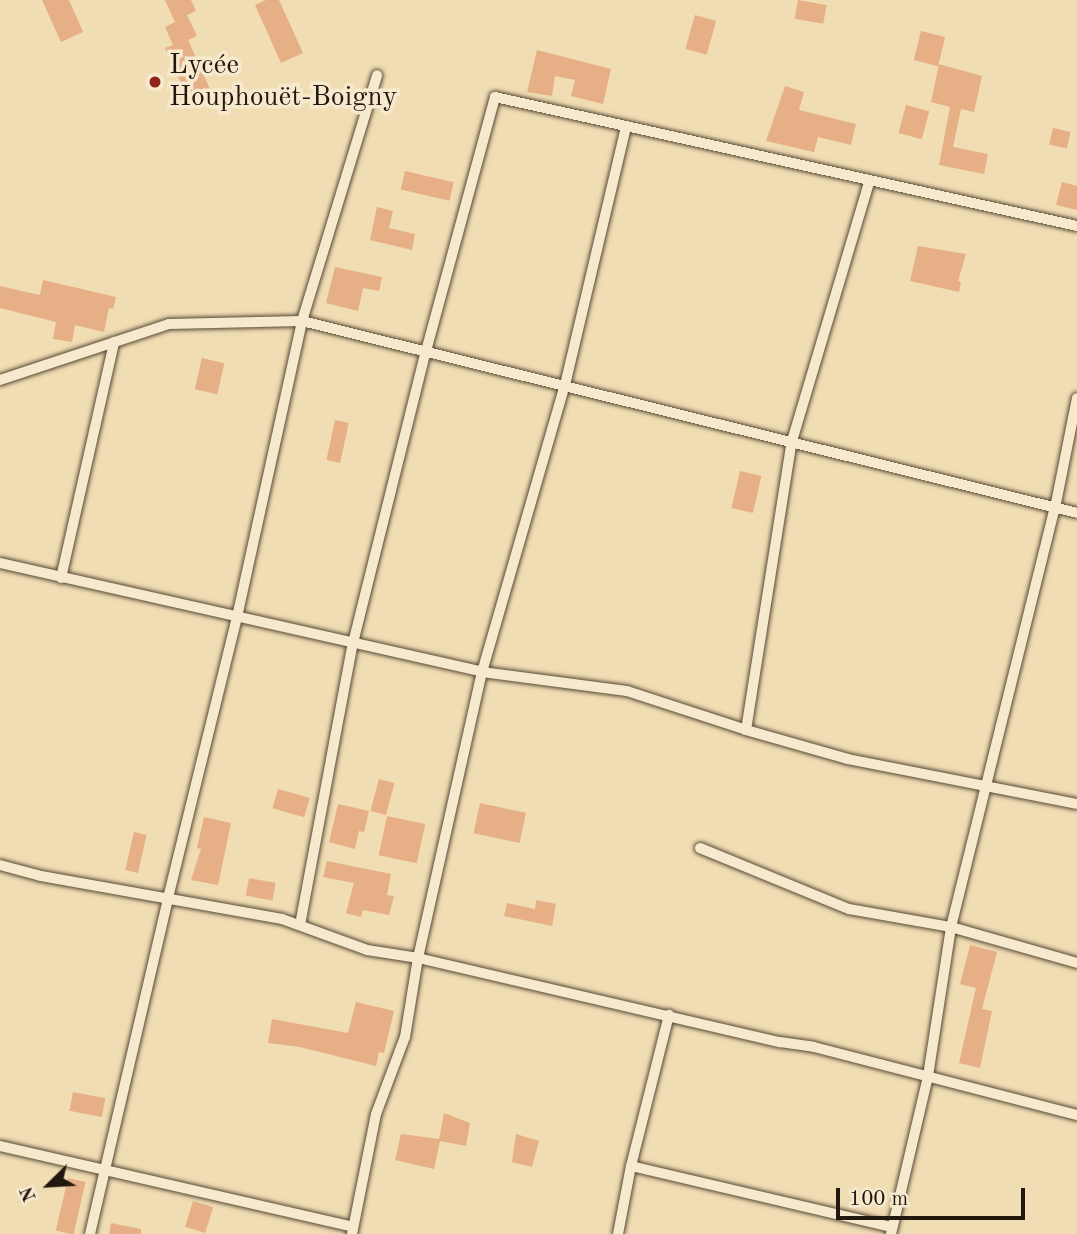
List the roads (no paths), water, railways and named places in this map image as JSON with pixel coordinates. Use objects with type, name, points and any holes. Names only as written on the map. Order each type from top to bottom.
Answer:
[{"type":"street","points":[[90,1234],[237,617],[302,321],[377,75]]},
{"type":"street","points":[[300,925],[353,643],[426,351],[495,97],[1077,226]]},
{"type":"street","points":[[0,1146],[352,1231],[376,1114],[404,1037],[418,958],[482,671],[565,385],[626,126]]},
{"type":"street","points":[[746,730],[792,441],[870,180]]},
{"type":"street","points":[[0,380],[169,324],[302,321],[1077,513]]},
{"type":"street","points":[[61,578],[114,342]]},
{"type":"street","points":[[631,1166],[892,1230],[928,1076],[951,927],[1055,508],[1077,398]]},
{"type":"street","points":[[0,563],[482,671],[627,691],[746,730],[848,759],[988,784],[1077,804]]},
{"type":"street","points":[[700,848],[849,909],[951,927],[1077,963]]},
{"type":"street","points":[[0,865],[41,876],[282,919],[367,950],[418,958],[669,1015],[928,1076],[1077,1115]]},
{"type":"street","points":[[618,1234],[631,1166],[669,1015]]},
{"type":"place","name":"Lycée Houphouët-Boigny","points":[[155,82]]}]
